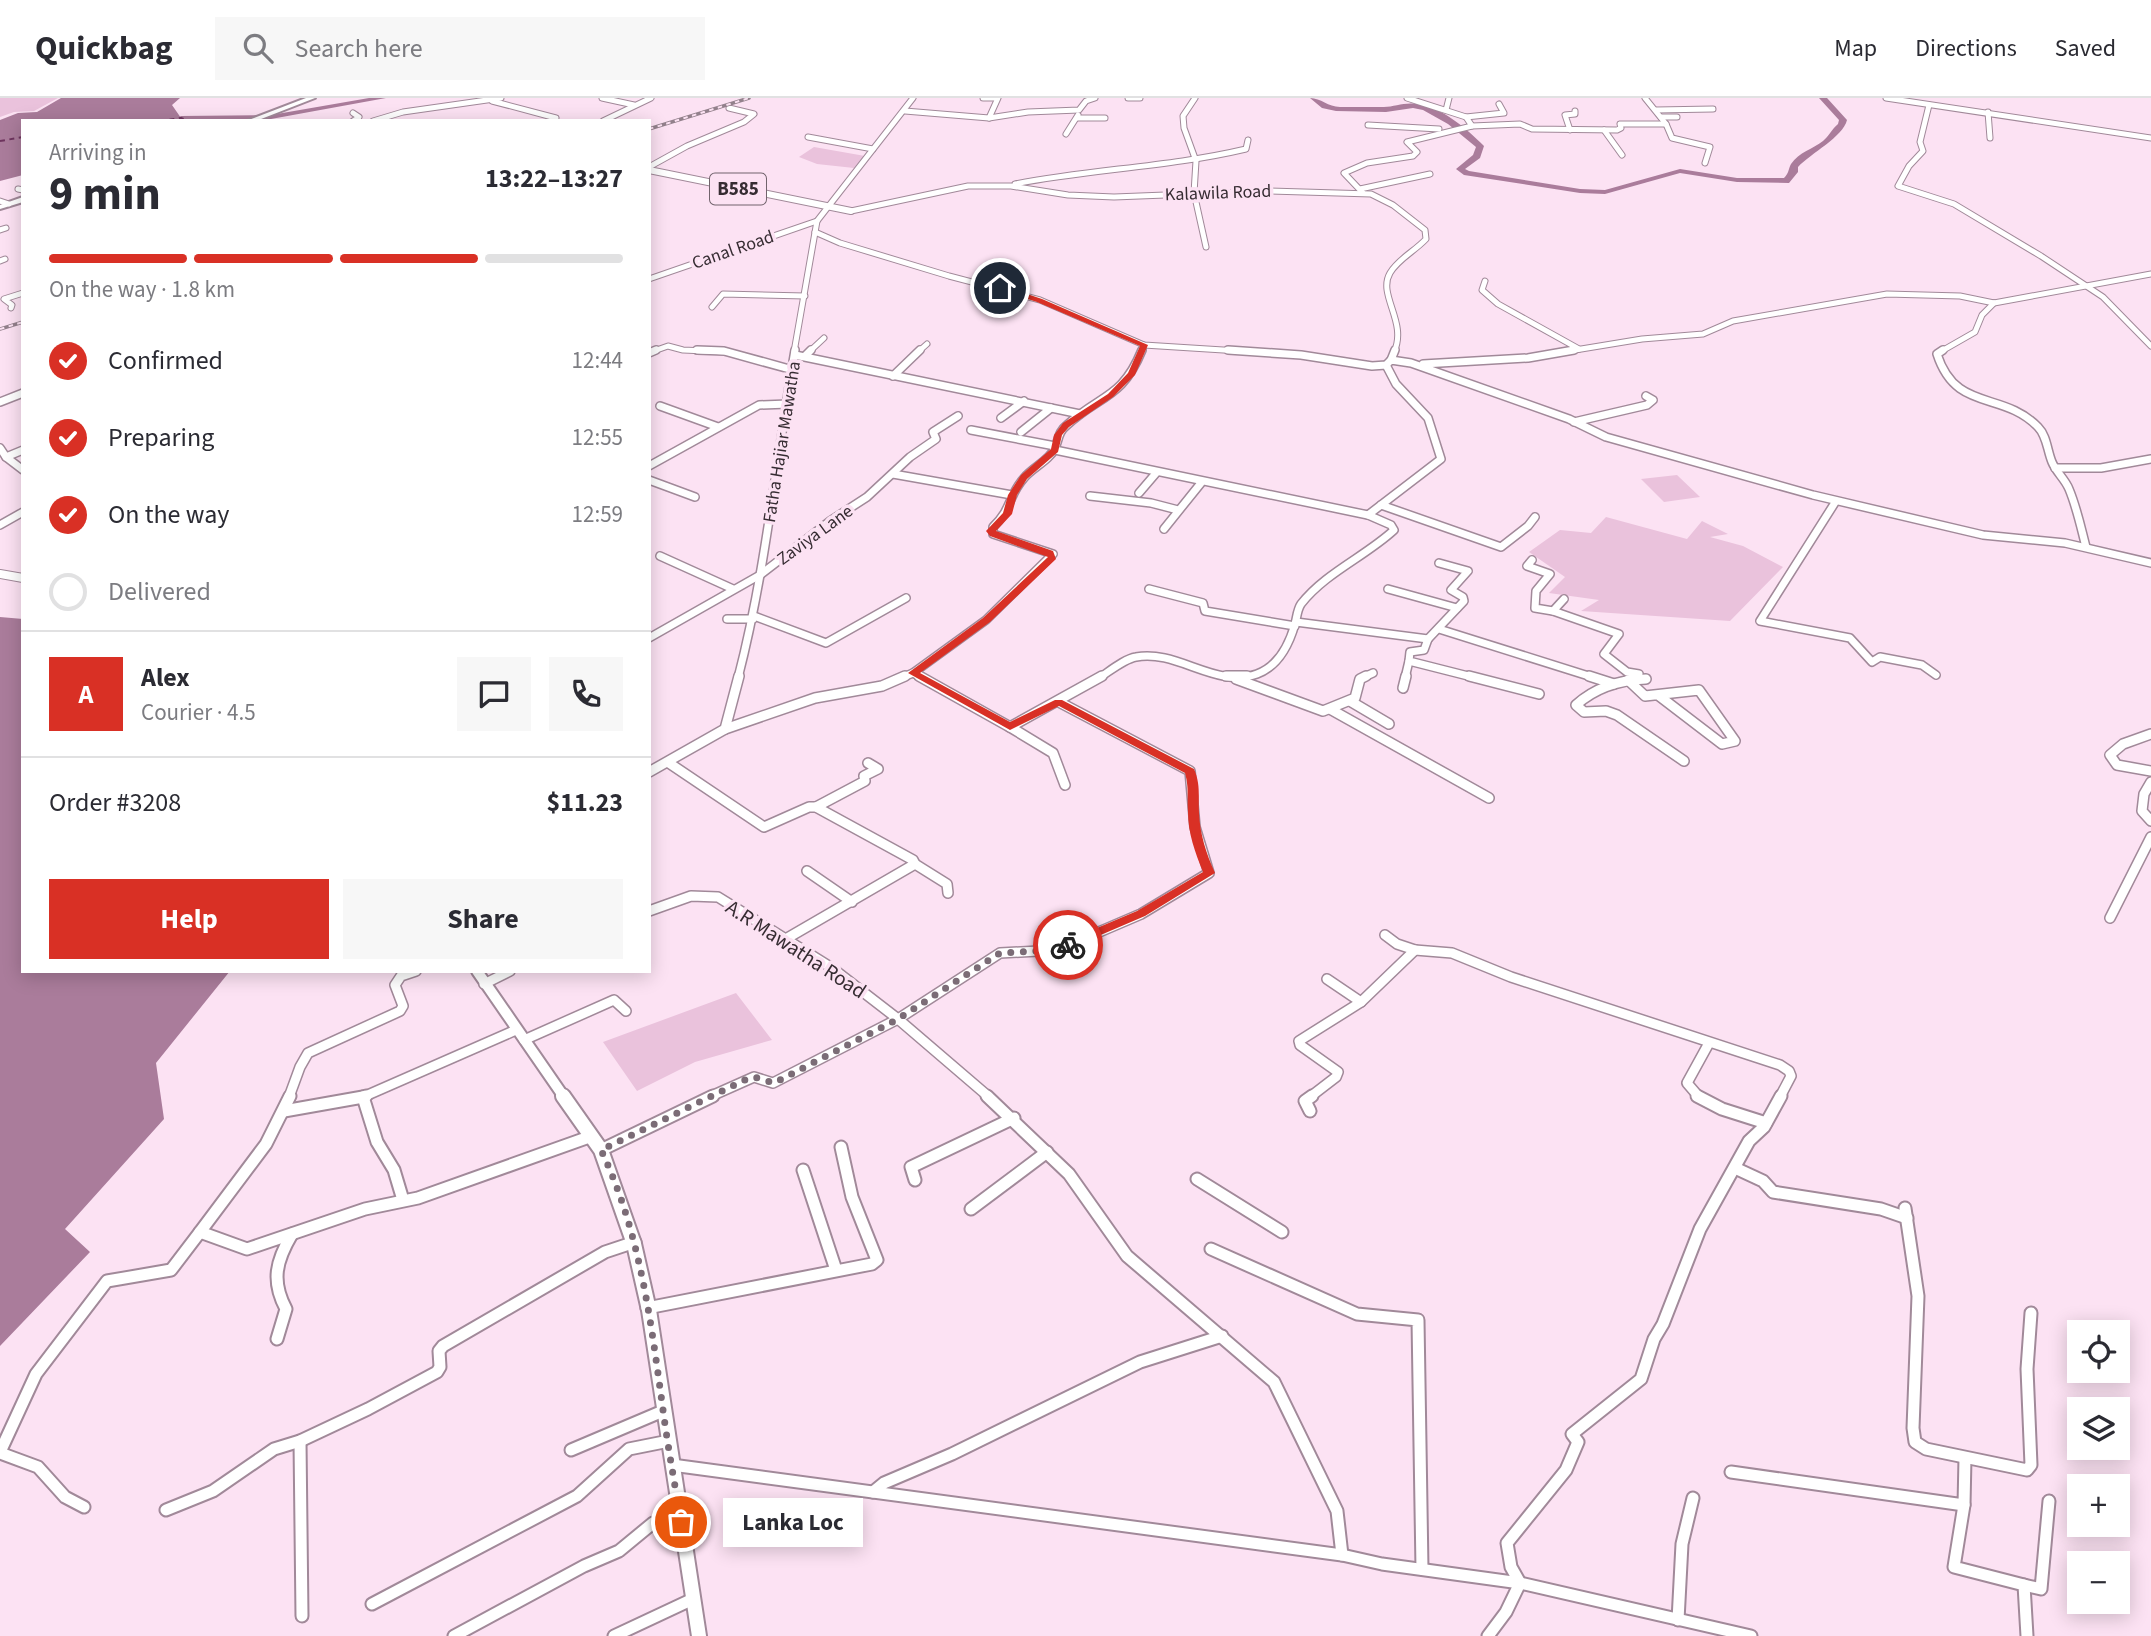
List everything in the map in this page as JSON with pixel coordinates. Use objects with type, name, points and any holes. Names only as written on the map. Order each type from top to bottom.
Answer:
[{"type":"highway","points":[[254,119],[312,98]]},
{"type":"highway","points":[[0,207],[21,200]]},
{"type":"main road","name":"B585","points":[[651,170],[851,211]]},
{"type":"main road","points":[[0,574],[21,578]]},
{"type":"main road","points":[[481,977],[592,1136],[615,1180],[635,1242],[699,1636]]},
{"type":"street","points":[[381,119],[501,98]]},
{"type":"street","points":[[602,98],[635,105]]},
{"type":"street","points":[[607,119],[651,98]]},
{"type":"street","name":"Fatha Hajiar Mawatha","points":[[725,729],[753,617],[817,221],[913,98]]},
{"type":"street","points":[[983,98],[998,98]]},
{"type":"street","points":[[989,118],[988,115],[998,98]]},
{"type":"street","points":[[1066,134],[1086,101],[1095,98]]},
{"type":"street","points":[[1128,98],[1140,98]]},
{"type":"street","points":[[1185,98],[1194,98]]},
{"type":"street","points":[[1194,98],[1183,116],[1184,128],[1196,161],[1194,193],[1206,247]]},
{"type":"street","points":[[1407,98],[1465,117],[1504,113],[1499,104]]},
{"type":"street","points":[[1446,110],[1449,98]]},
{"type":"street","points":[[1645,98],[1666,124],[1672,138],[1710,147],[1705,163]]},
{"type":"street","points":[[1886,98],[1890,101],[1988,112],[2151,138]]},
{"type":"street","points":[[487,100],[556,118]]},
{"type":"street","points":[[1929,105],[1920,142],[1923,151],[1909,166],[1898,186],[1954,204],[2103,296],[2151,346]]},
{"type":"street","points":[[651,169],[687,146],[744,122],[754,114],[729,108]]},
{"type":"street","points":[[1656,110],[1713,109]]},
{"type":"street","points":[[905,111],[989,118],[1028,112],[1079,110]]},
{"type":"street","points":[[1570,130],[1565,115],[1575,114],[1575,111]]},
{"type":"street","points":[[1988,112],[1990,138]]},
{"type":"street","points":[[353,113],[359,117],[356,119]]},
{"type":"street","points":[[1624,114],[1631,124]]},
{"type":"street","points":[[1465,117],[1471,127]]},
{"type":"street","points":[[1661,117],[1677,117]]},
{"type":"street","points":[[1077,118],[1105,118]]},
{"type":"street","points":[[1430,174],[1361,191],[1344,173],[1377,159],[1413,156],[1417,152],[1407,142],[1471,127],[1520,124],[1532,129],[1617,130],[1621,128],[1620,124],[1666,124]]},
{"type":"street","points":[[1368,125],[1447,131]]},
{"type":"street","points":[[1604,130],[1622,155]]},
{"type":"street","points":[[808,137],[873,149]]},
{"type":"street","points":[[1002,186],[1062,175],[1196,161],[1246,149],[1248,139]]},
{"type":"street","name":"Kalawila Road","points":[[851,211],[968,186],[1002,186],[1068,195],[1114,197],[1361,191],[1385,200],[1425,230],[1426,239],[1419,248],[1390,271],[1387,277],[1389,299],[1400,333],[1389,363]]},
{"type":"street","points":[[1349,192],[1351,202]]},
{"type":"street","points":[[0,201],[9,204]]},
{"type":"street","name":"Canal Road","points":[[651,278],[817,221]]},
{"type":"street","points":[[815,232],[841,243],[949,276],[1040,300],[1144,345],[1301,355],[1372,366],[1389,363],[1528,358],[1642,339],[1703,334],[1733,321],[1887,294],[1960,296],[1994,303],[2151,274]]},
{"type":"street","points":[[1485,281],[1482,290],[1499,304],[1579,349]]},
{"type":"street","points":[[1,298],[21,293]]},
{"type":"street","points":[[712,307],[723,294],[805,296]]},
{"type":"street","points":[[1,298],[10,302],[11,308]]},
{"type":"street","points":[[1994,303],[1982,315],[1975,332],[1937,354],[1939,366],[1945,378],[1960,392],[2008,406],[2040,429],[2055,468],[2065,481],[2072,498],[2086,547]]},
{"type":"street","points":[[805,356],[824,338]]},
{"type":"street","points":[[893,376],[927,344]]},
{"type":"street","points":[[651,771],[725,729],[816,698],[882,686],[914,673],[986,620],[1052,557],[1050,552],[993,534],[991,531],[1007,514],[1012,495],[1024,477],[1055,448],[1058,435],[1080,414],[1110,396],[1132,374],[1144,345]]},
{"type":"street","points":[[651,352],[668,346],[683,350],[724,351],[793,370]]},
{"type":"street","points":[[795,355],[1080,414]]},
{"type":"street","points":[[1368,515],[1441,459],[1428,418],[1396,384],[1389,363]]},
{"type":"street","points":[[1411,363],[1618,440],[1836,501],[1983,535],[2086,547],[2151,563]]},
{"type":"street","points":[[0,402],[21,394]]},
{"type":"street","points":[[1574,422],[1647,405],[1653,400],[1646,396]]},
{"type":"street","points":[[1001,418],[1024,401]]},
{"type":"street","points":[[651,465],[759,405],[788,404]]},
{"type":"street","points":[[660,406],[718,427]]},
{"type":"street","points":[[1021,432],[1051,408]]},
{"type":"street","name":"Zaviya Lane","points":[[651,637],[760,575],[830,521],[867,497],[936,439],[933,432],[958,416]]},
{"type":"street","points":[[971,430],[1132,464],[1201,483],[1338,512],[1368,515],[1391,525],[1394,530],[1343,567],[1299,605],[1285,652],[1272,667],[1259,673],[1231,677]]},
{"type":"street","points":[[0,448],[6,457],[21,468]]},
{"type":"street","points":[[6,457],[21,451]]},
{"type":"street","points":[[2055,468],[2101,468],[2151,459]]},
{"type":"street","points":[[1139,493],[1157,472]]},
{"type":"street","points":[[893,474],[1012,495]]},
{"type":"street","points":[[651,481],[695,497]]},
{"type":"street","points":[[1164,529],[1201,483]]},
{"type":"street","points":[[1090,496],[1151,503],[1178,510]]},
{"type":"street","points":[[1836,501],[1760,621],[1850,638],[1872,662],[1880,657],[1922,665],[1936,676]]},
{"type":"street","points":[[1381,505],[1501,547],[1528,526],[1535,517]]},
{"type":"street","points":[[0,525],[21,513]]},
{"type":"street","points":[[660,556],[733,589]]},
{"type":"street","points":[[1532,560],[1527,566],[1550,574],[1536,590],[1535,608],[1553,611],[1619,634],[1604,654],[1637,678],[1645,696],[1699,690],[1735,741],[1722,744],[1658,695]]},
{"type":"street","points":[[1403,688],[1410,652],[1424,650],[1428,639],[1464,598],[1451,590],[1468,571],[1439,563]]},
{"type":"street","points":[[1149,589],[1203,603],[1205,611],[1428,639]]},
{"type":"street","points":[[1388,589],[1457,608]]},
{"type":"street","points":[[727,619],[753,617],[826,643],[890,609],[906,597]]},
{"type":"street","points":[[1553,611],[1564,599]]},
{"type":"street","points":[[1439,629],[1615,684]]},
{"type":"street","points":[[651,630],[658,633]]},
{"type":"street","points":[[1010,727],[1059,702],[1112,668],[1143,655],[1231,677],[1317,710],[1330,709],[1355,698],[1360,679],[1373,673]]},
{"type":"street","points":[[1409,661],[1539,694]]},
{"type":"street","points":[[1637,678],[1643,663]]},
{"type":"street","points":[[914,673],[1053,752],[1065,785]]},
{"type":"street","points":[[1637,678],[1596,690],[1576,705],[1587,713],[1614,713],[1684,761]]},
{"type":"street","points":[[1350,701],[1389,724]]},
{"type":"street","points":[[601,1150],[747,1079],[754,1077],[774,1083],[898,1019],[1000,953],[1057,950],[1141,914],[1209,873],[1199,850],[1195,829],[1195,789],[1190,771],[1059,702]]},
{"type":"street","points":[[1330,709],[1489,798]]},
{"type":"street","points":[[2151,734],[2123,743],[2110,755],[2117,765],[2151,771]]},
{"type":"street","points":[[669,763],[764,827],[809,807],[816,807],[865,781],[864,776],[878,769],[868,763]]},
{"type":"street","points":[[2151,782],[2144,794],[2142,811],[2151,821]]},
{"type":"street","points":[[816,807],[913,860],[915,864],[947,884],[948,893]]},
{"type":"street","points":[[2110,918],[2151,837]]},
{"type":"street","points":[[784,940],[915,864]]},
{"type":"street","points":[[807,871],[852,902]]},
{"type":"street","name":"A.R Mawatha Road","points":[[651,910],[683,897],[705,894],[718,897],[832,968],[898,1019],[1014,1118],[1069,1174],[1127,1256],[1274,1381],[1336,1511],[1342,1555]]},
{"type":"street","points":[[1385,935],[1398,944],[1415,950],[1430,947],[1461,956],[1507,976],[1780,1065],[1789,1071],[1791,1076],[1766,1123],[1749,1141],[1700,1229],[1663,1324],[1654,1339],[1641,1379],[1572,1434],[1578,1442],[1566,1469],[1507,1543],[1511,1567],[1520,1583]]},
{"type":"street","points":[[1310,1111],[1305,1101],[1336,1077],[1338,1072],[1300,1045],[1299,1041],[1361,1003],[1415,950]]},
{"type":"street","points":[[84,1507],[70,1503],[40,1469],[22,1459],[0,1452],[36,1374],[107,1280],[141,1277],[171,1270],[246,1173],[284,1111],[298,1065],[308,1053],[400,1011],[403,1006],[395,985],[401,976],[409,973]]},
{"type":"street","points":[[481,977],[500,973]]},
{"type":"street","points":[[1327,979],[1361,1003]]},
{"type":"street","points":[[284,1111],[307,1110],[363,1097],[614,1000],[626,1011]]},
{"type":"street","points":[[1709,1043],[1687,1083],[1691,1093],[1703,1101],[1766,1123]]},
{"type":"street","points":[[363,1097],[377,1142],[394,1170],[403,1200]]},
{"type":"street","points":[[915,1180],[911,1167],[1014,1118]]},
{"type":"street","points":[[200,1232],[247,1249],[365,1209],[418,1198],[592,1136]]},
{"type":"street","points":[[647,1308],[872,1264],[877,1260],[852,1197],[841,1147]]},
{"type":"street","points":[[971,1209],[1047,1152]]},
{"type":"street","points":[[1735,1168],[1763,1181],[1773,1192],[1906,1213],[1918,1296],[1914,1442],[1926,1449],[2027,1470],[2031,1465],[2026,1336],[2031,1313]]},
{"type":"street","points":[[803,1170],[836,1270]]},
{"type":"street","points":[[1197,1179],[1282,1232]]},
{"type":"street","points":[[277,1339],[286,1308],[274,1286],[274,1275],[282,1251],[292,1234]]},
{"type":"street","points":[[166,1510],[213,1491],[274,1449],[300,1441],[368,1409],[437,1372],[440,1367],[439,1351],[443,1346],[605,1252],[635,1242]]},
{"type":"street","points":[[1211,1249],[1357,1314],[1418,1320],[1422,1569]]},
{"type":"street","points":[[873,1492],[884,1483],[952,1454],[1129,1367],[1222,1336]]},
{"type":"street","points":[[571,1450],[663,1411]]},
{"type":"street","points":[[300,1441],[302,1616]]},
{"type":"street","points":[[372,1604],[577,1496],[629,1449],[669,1441]]},
{"type":"street","points":[[1965,1458],[1964,1505],[1954,1566],[2041,1589],[2049,1501]]},
{"type":"street","points":[[672,1465],[1342,1555],[1520,1583],[1751,1636]]},
{"type":"street","points":[[1731,1472],[1964,1505]]},
{"type":"street","points":[[1678,1619],[1682,1544],[1693,1498]]},
{"type":"street","points":[[454,1636],[584,1566],[619,1551],[653,1523],[681,1522]]},
{"type":"street","points":[[1488,1636],[1506,1612],[1520,1583]]},
{"type":"street","points":[[2024,1585],[2026,1636]]},
{"type":"street","points":[[614,1636],[692,1599]]},
{"type":"shaded area","points":[[0,98],[58,98],[34,111],[14,112],[0,117]]},
{"type":"shaded area","points":[[61,98],[180,98],[172,105],[181,118],[21,119],[21,176],[0,181],[0,120],[18,113],[37,112]]},
{"type":"shaded area","points":[[814,147],[865,156],[854,168],[817,164],[799,157]]},
{"type":"shaded area","points":[[1677,475],[1700,497],[1664,502],[1641,479]]},
{"type":"shaded area","points":[[1606,517],[1687,539],[1702,521],[1728,534],[1710,537],[1743,546],[1783,567],[1730,621],[1581,611],[1599,600],[1549,593],[1565,577],[1529,552],[1560,530],[1591,533]]},
{"type":"shaded area","points":[[0,617],[21,619],[21,973],[228,973],[156,1063],[164,1119],[65,1229],[90,1252],[0,1346]]},
{"type":"shaded area","points":[[736,993],[772,1040],[695,1062],[637,1091],[603,1042]]},
{"type":"waterway","points":[[181,118],[271,117],[382,98]]},
{"type":"waterway","points":[[1314,98],[1324,106],[1336,109],[1413,106],[1425,108],[1450,122],[1480,146],[1477,156],[1460,169],[1467,173],[1580,191],[1605,192],[1680,171],[1737,180],[1786,181],[1794,172],[1794,166],[1807,153],[1827,142],[1842,125],[1843,120],[1823,98]]},
{"type":"ferry route","points":[[174,119],[184,119]]},
{"type":"ferry route","points":[[0,141],[21,137]]},
{"type":"railway","points":[[651,128],[749,98]]},
{"type":"railway","points":[[0,329],[21,323]]},
{"type":"way so far","points":[[681,1522],[657,1360],[635,1242],[615,1180],[601,1150],[747,1079],[754,1077],[768,1084],[774,1083],[841,1051],[898,1019],[1000,953],[1057,950],[1068,945]]},
{"type":"place","name":"Lanka Loc","points":[[681,1522]]},
{"type":"route","points":[[1000,288],[1040,300],[1144,345],[1132,374],[1110,396],[1092,405],[1066,425],[1058,435],[1055,450],[1024,477],[1012,495],[1007,514],[991,531],[993,534],[1050,552],[1052,557],[986,620],[914,673],[1010,727],[1059,702],[1190,771],[1195,789],[1195,829],[1199,850],[1209,873],[1141,914],[1068,945]]}]
